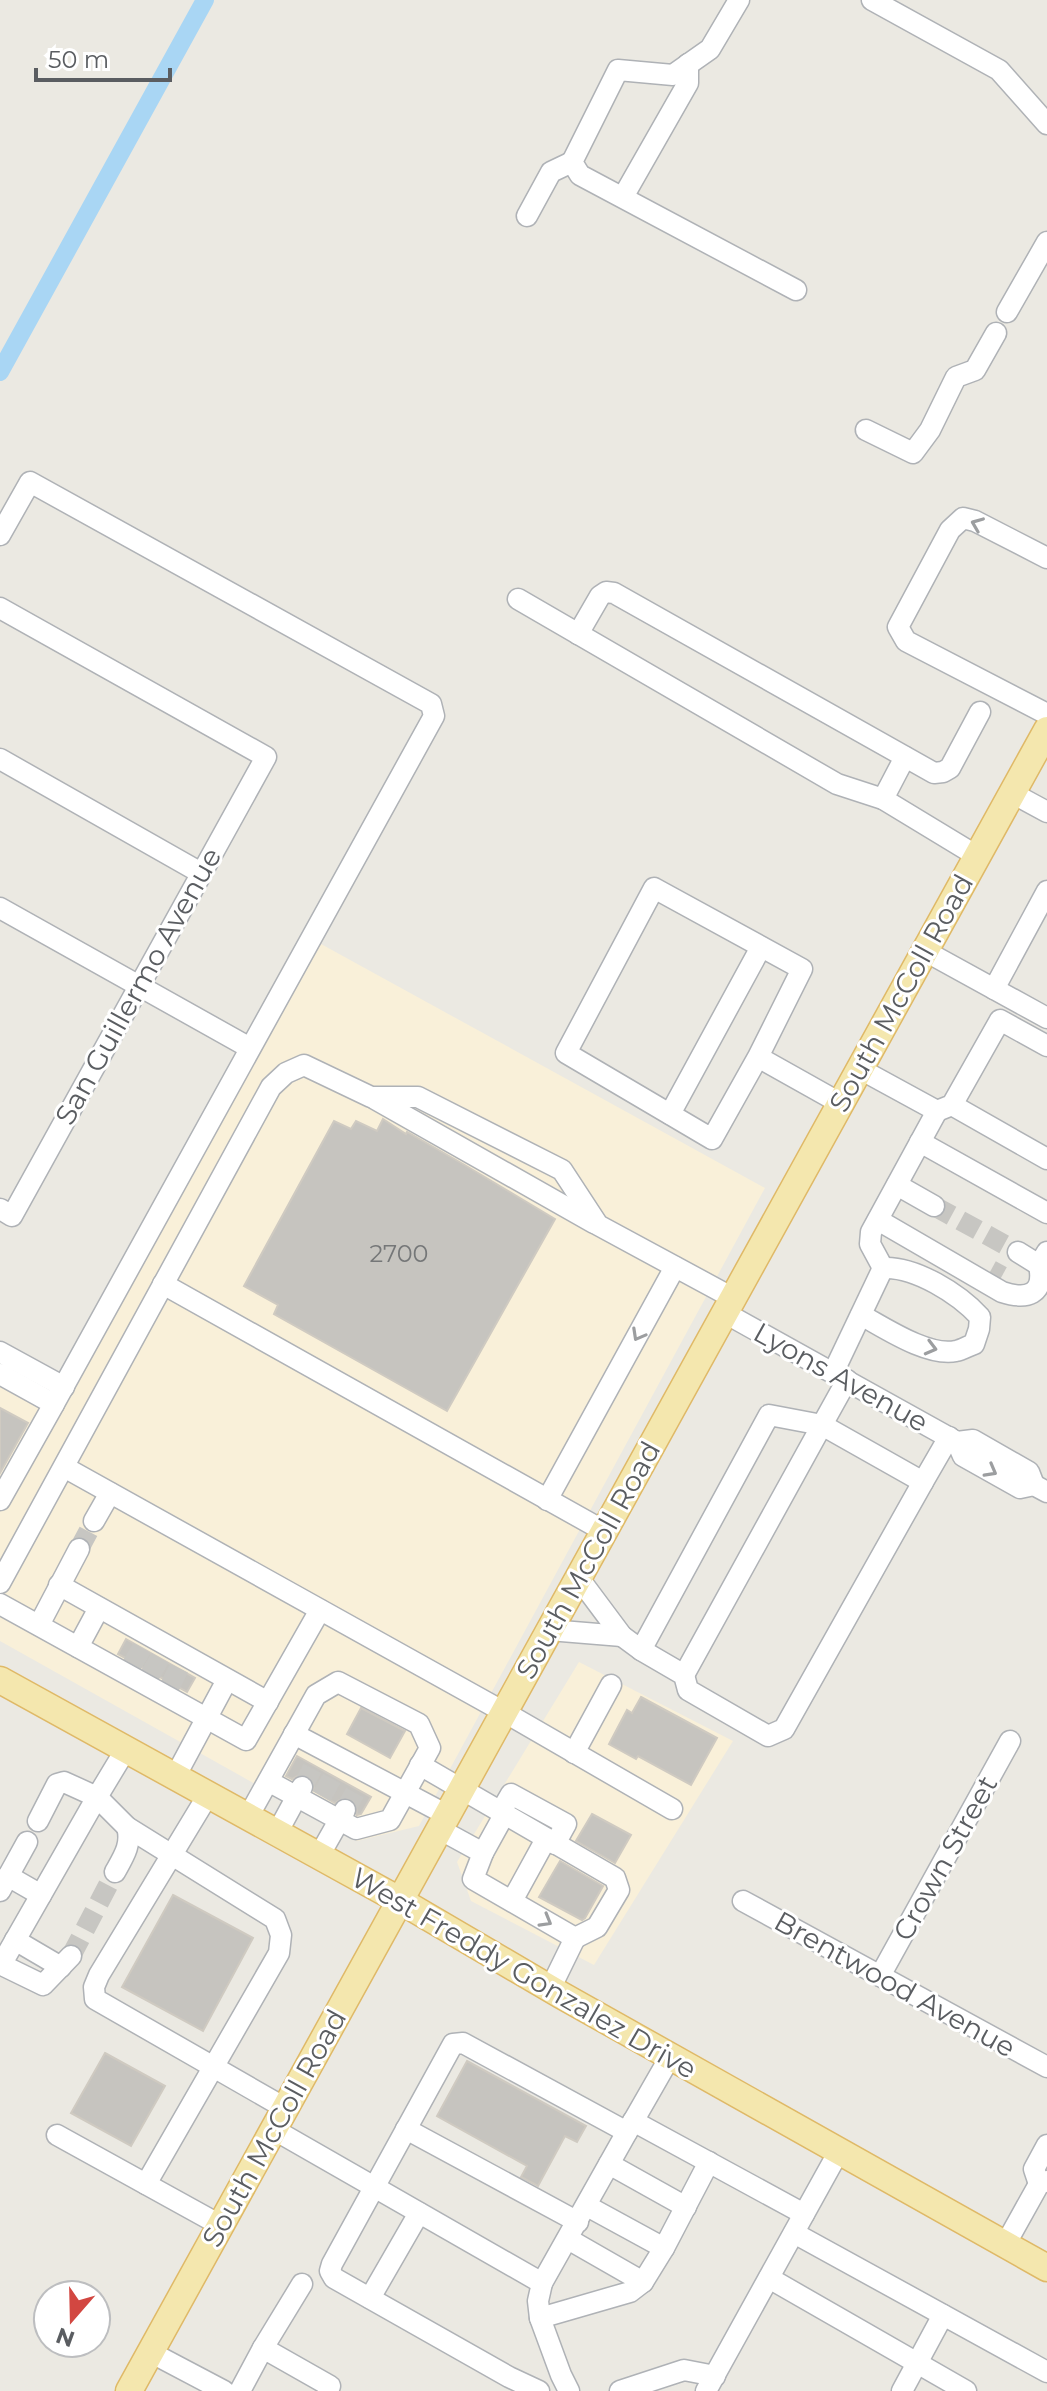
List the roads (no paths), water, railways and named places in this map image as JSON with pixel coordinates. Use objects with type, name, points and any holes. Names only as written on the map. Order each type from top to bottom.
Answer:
[{"type":"main road","name":"South McColl Road","points":[[129,2391],[1047,730]]},
{"type":"main road","name":"West Freddy Gonzalez Drive","points":[[0,1680],[399,1900],[550,1989],[1047,2268]]},
{"type":"street","points":[[527,216],[551,172],[572,162],[618,70],[673,75],[710,49],[739,0]]},
{"type":"street","points":[[872,0],[999,70],[1047,124]]},
{"type":"street","points":[[623,197],[688,83],[688,64]]},
{"type":"street","points":[[572,162],[580,175],[796,290]]},
{"type":"street","points":[[1007,312],[1047,242]]},
{"type":"street","points":[[866,430],[913,453],[930,430],[956,377],[975,370],[996,333]]},
{"type":"street","points":[[0,535],[30,482],[431,704],[434,716],[0,1500]]},
{"type":"street","points":[[1047,558],[975,521],[963,518],[950,530],[898,627],[906,641],[1047,714]]},
{"type":"street","points":[[578,634],[600,596],[606,592],[614,593],[934,773],[950,768],[980,712]]},
{"type":"street","points":[[518,599],[837,784],[883,799],[977,856]]},
{"type":"street","name":"San Guillermo Avenue","points":[[0,608],[266,757],[139,985],[6,1212]]},
{"type":"street","points":[[883,799],[905,757]]},
{"type":"street","points":[[0,759],[201,873]]},
{"type":"street","points":[[1012,793],[1047,812]]},
{"type":"street","points":[[654,888],[802,969],[758,1057],[712,1139],[566,1053],[654,888]]},
{"type":"street","points":[[994,989],[1047,891]]},
{"type":"street","points":[[0,908],[250,1048]]},
{"type":"street","points":[[670,1114],[761,947]]},
{"type":"street","points":[[925,951],[1047,1018]]},
{"type":"street","points":[[883,1268],[870,1244],[871,1232],[920,1142],[1000,1020],[1047,1046]]},
{"type":"street","points":[[758,1057],[840,1103]]},
{"type":"street","name":"Lyons Avenue","points":[[0,1583],[271,1087],[286,1073],[304,1065],[371,1097],[675,1267],[840,1376],[953,1439],[963,1456],[1020,1488],[1041,1489]]},
{"type":"street","points":[[860,1069],[1047,1159]]},
{"type":"street","points":[[371,1097],[418,1097],[562,1170],[598,1225]]},
{"type":"street","points":[[920,1142],[1047,1213]]},
{"type":"street","points":[[897,1185],[934,1206]]},
{"type":"street","points":[[878,1220],[1002,1292],[1017,1297],[1028,1296],[1036,1289],[1043,1258],[1018,1252]]},
{"type":"street","points":[[903,1234],[921,1234],[996,1273],[1017,1297]]},
{"type":"street","points":[[547,1500],[675,1267]]},
{"type":"street","points":[[861,1315],[922,1347],[941,1352],[955,1352],[974,1344],[980,1317],[971,1307],[912,1271],[883,1268]]},
{"type":"street","points":[[883,1268],[861,1315],[822,1425],[684,1675],[688,1690],[768,1736],[784,1729],[923,1482],[953,1439]]},
{"type":"street","points":[[163,1284],[604,1531]]},
{"type":"street","points":[[0,1352],[59,1395]]},
{"type":"street","points":[[0,1374],[59,1395]]},
{"type":"street","points":[[641,1650],[769,1415],[822,1425],[923,1482]]},
{"type":"street","points":[[64,1467],[672,1809]]},
{"type":"street","points":[[94,1521],[110,1493]]},
{"type":"street","points":[[39,1625],[79,1549]]},
{"type":"street","points":[[578,1577],[622,1636],[684,1675]]},
{"type":"street","points":[[59,1585],[99,1608],[147,1661],[175,1676],[207,1718],[246,1740],[320,1610]]},
{"type":"street","points":[[0,1604],[78,1647],[147,1661],[175,1676],[227,1680],[268,1702]]},
{"type":"street","points":[[78,1647],[99,1608]]},
{"type":"street","points":[[549,1630],[622,1636]]},
{"type":"street","points":[[175,1777],[227,1680]]},
{"type":"street","points":[[248,1817],[294,1734],[316,1695],[338,1682],[419,1724],[430,1748],[390,1820],[356,1829],[343,1815],[300,1791],[268,1781]]},
{"type":"street","points":[[574,1753],[611,1685]]},
{"type":"street","points":[[294,1734],[318,1757],[362,1781],[405,1794],[483,1853]]},
{"type":"street","name":"Crown Street","points":[[880,1976],[1010,1741]]},
{"type":"street","points":[[15,1940],[66,1961],[43,1985],[1,1965],[15,1940],[97,1797],[126,1749]]},
{"type":"street","points":[[420,1765],[502,1814]]},
{"type":"street","points":[[38,1821],[57,1784],[64,1782],[97,1797],[127,1827],[275,1919],[281,1935],[279,1953],[146,2184]]},
{"type":"street","points":[[277,1833],[300,1791]]},
{"type":"street","points":[[512,1901],[566,1824],[511,1794],[473,1879],[575,1938]]},
{"type":"street","points":[[208,1795],[99,1975],[94,1987],[95,1999],[214,2067],[374,2186],[542,2283]]},
{"type":"street","points":[[319,1856],[343,1815]]},
{"type":"street","points":[[115,1872],[127,1851],[130,1837],[127,1827]]},
{"type":"street","points":[[27,1842],[4,1883],[41,1895]]},
{"type":"street","points":[[550,1989],[575,1938],[597,1927],[619,1890],[615,1878],[551,1842]]},
{"type":"street","name":"Brentwood Avenue","points":[[743,1901],[1047,2067]]},
{"type":"street","points":[[539,2391],[334,2278],[330,2271],[450,2049],[457,2043],[463,2043],[709,2162],[804,2214]]},
{"type":"street","points":[[569,2391],[540,2318],[538,2301],[542,2283],[670,2057]]},
{"type":"street","points":[[406,2129],[577,2222],[664,2248]]},
{"type":"street","points":[[57,2135],[220,2225]]},
{"type":"street","points":[[1005,2245],[1043,2183],[1034,2169],[1047,2145]]},
{"type":"street","points":[[620,2391],[684,2370],[710,2383],[839,2151]]},
{"type":"street","points":[[540,2318],[630,2292],[643,2282],[709,2162]]},
{"type":"street","points":[[609,2164],[686,2207]]},
{"type":"street","points":[[370,2298],[419,2213]]},
{"type":"street","points":[[577,2222],[643,2282]]},
{"type":"street","points":[[794,2233],[1047,2372]]},
{"type":"street","points":[[769,2278],[966,2391]]},
{"type":"street","points":[[240,2391],[302,2284]]},
{"type":"street","points":[[902,2391],[943,2315]]},
{"type":"street","points":[[263,2348],[330,2386],[328,2391]]},
{"type":"street","points":[[150,2352],[224,2391]]},
{"type":"waterway","points":[[0,372],[205,0]]},
{"type":"tunnel","points":[[934,1206],[1018,1252]]},
{"type":"tunnel","points":[[991,1270],[1002,1276]]},
{"type":"tunnel","points":[[79,1549],[94,1521]]},
{"type":"tunnel","points":[[132,1665],[142,1648]]},
{"type":"tunnel","points":[[150,1675],[160,1658]]},
{"type":"tunnel","points":[[170,1686],[179,1668]]},
{"type":"tunnel","points":[[303,1786],[314,1765]]},
{"type":"tunnel","points":[[322,1796],[333,1776]]},
{"type":"tunnel","points":[[345,1810],[357,1789]]},
{"type":"tunnel","points":[[71,1956],[115,1872]]}]
